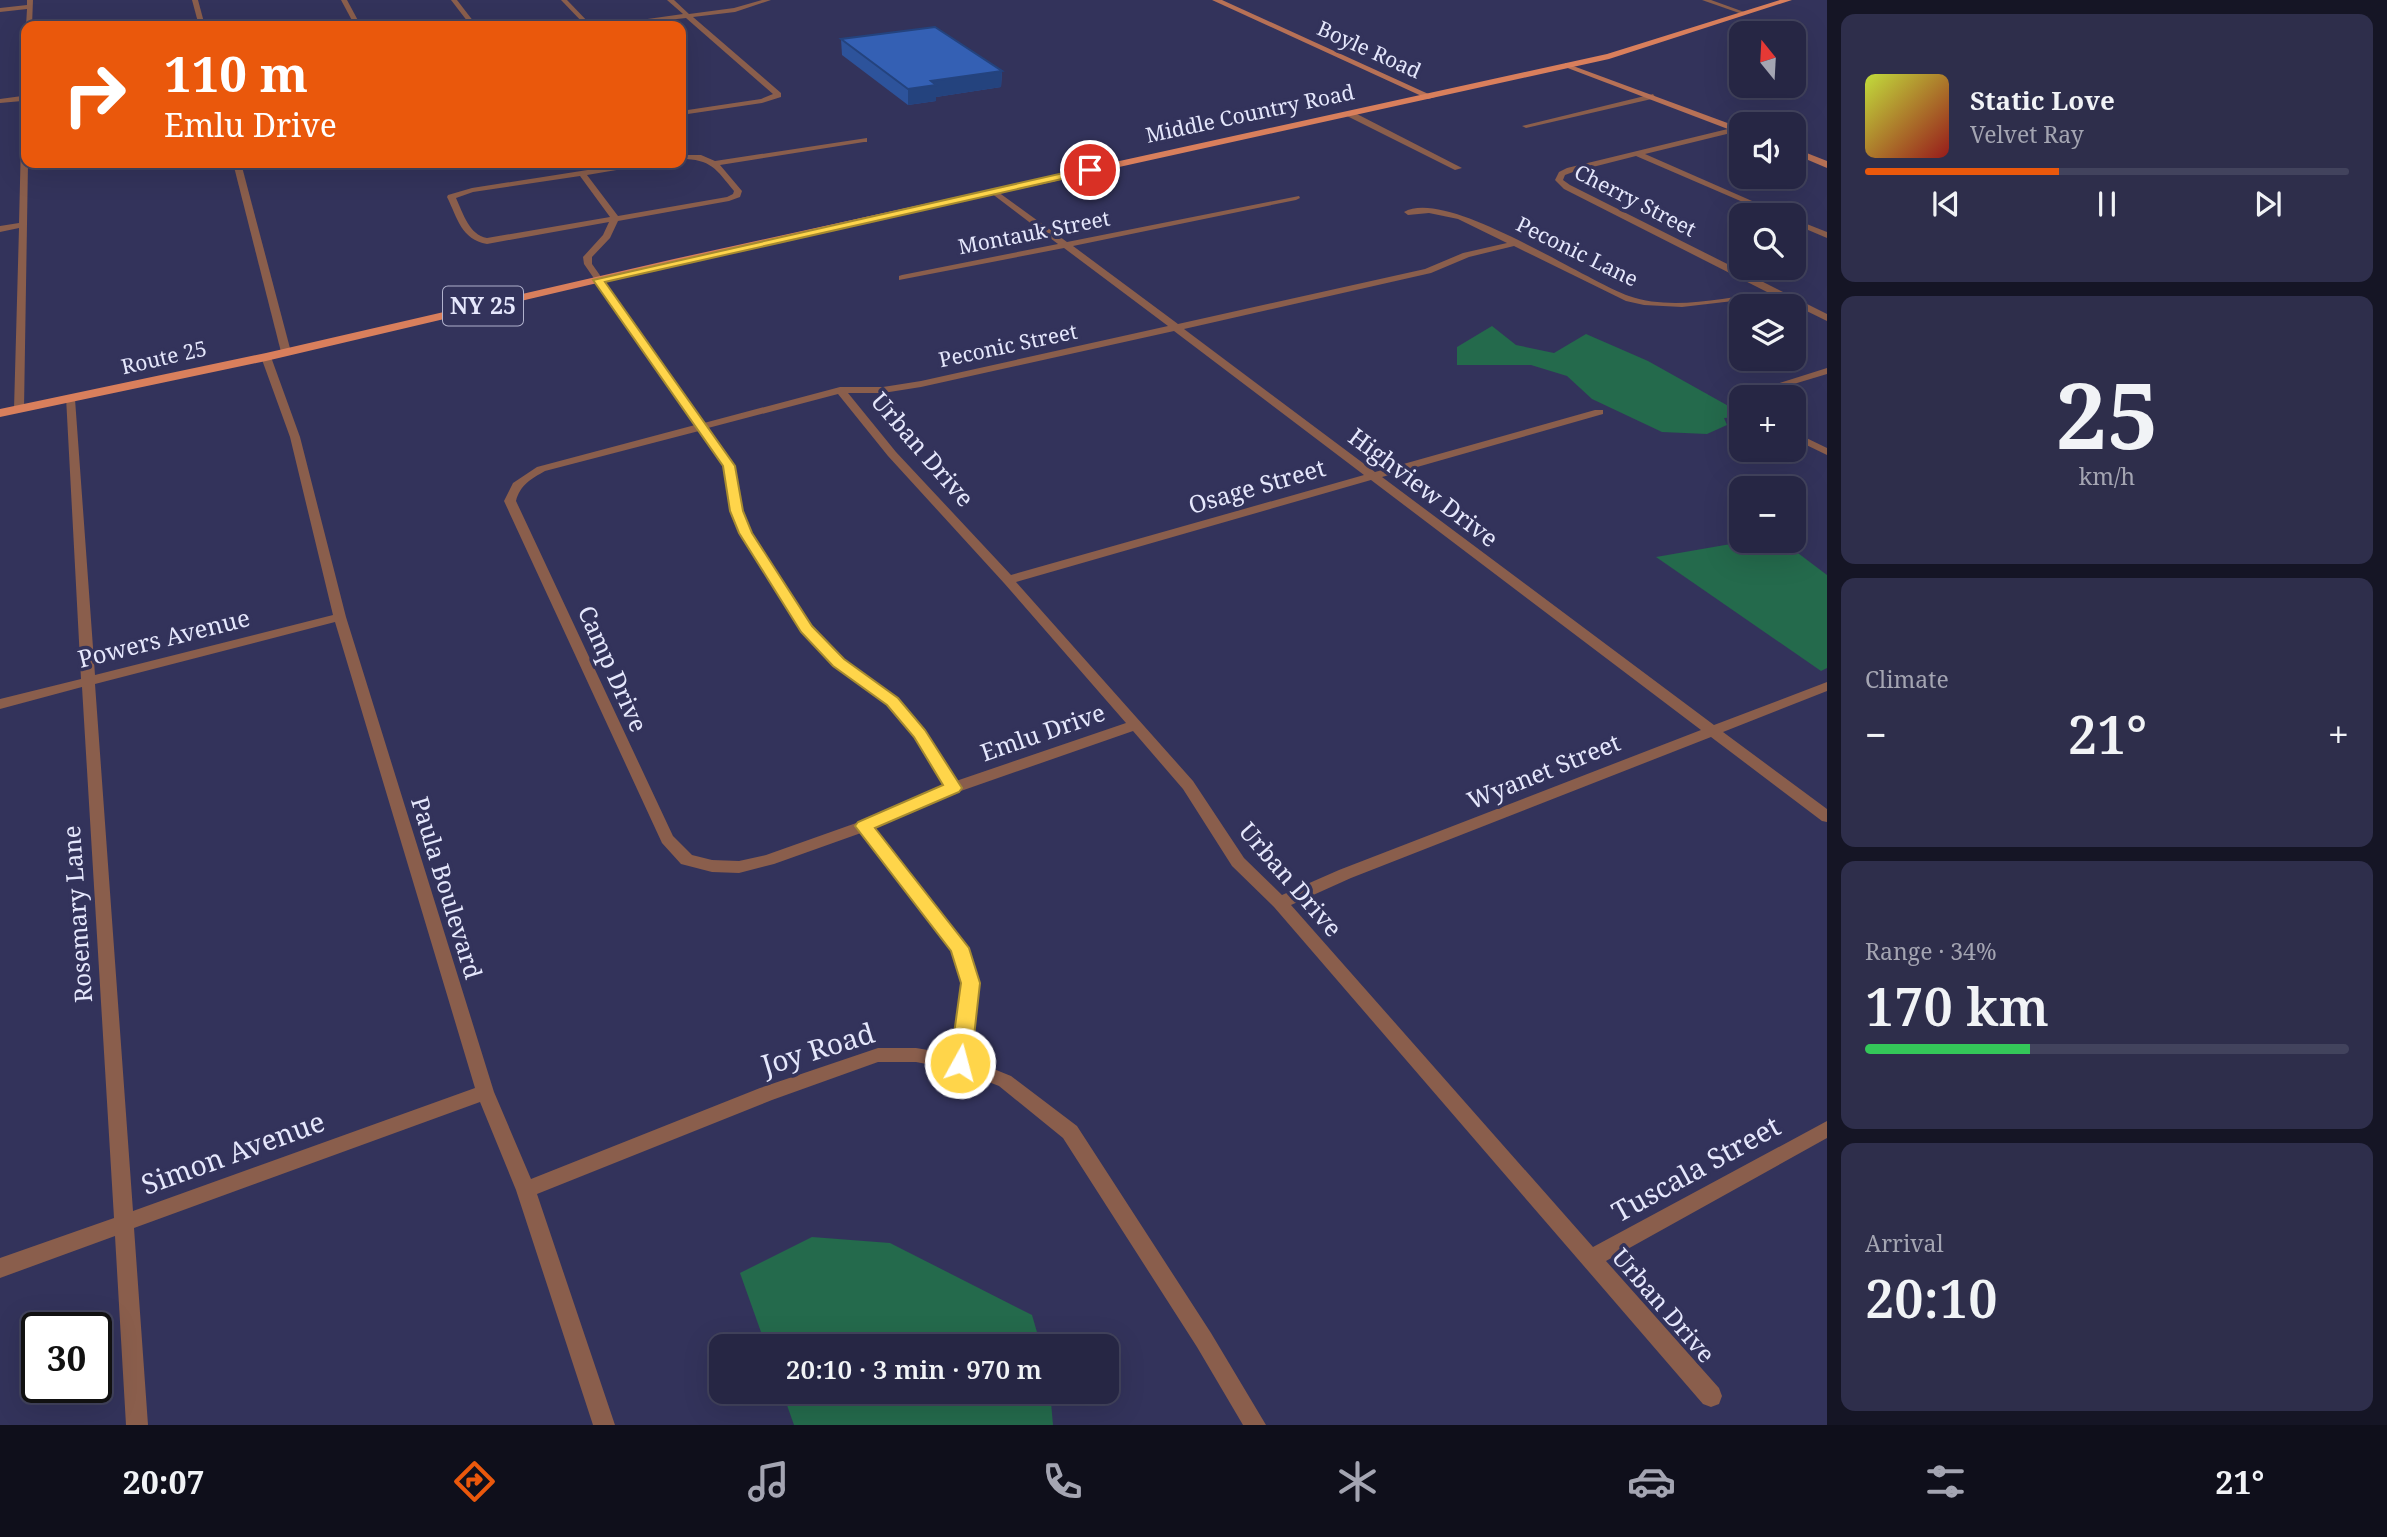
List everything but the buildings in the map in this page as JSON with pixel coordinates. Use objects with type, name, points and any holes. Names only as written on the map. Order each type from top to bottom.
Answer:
[{"type":"main road","name":"Middle Country Road","points":[[266,357],[994,191],[1431,97],[1611,55],[1788,0]]},
{"type":"main road","name":"Route 25","points":[[70,399],[266,357]]},
{"type":"main road","name":"NY 25","points":[[0,413],[70,399]]},
{"type":"street","points":[[195,0],[201,21]]},
{"type":"street","points":[[344,0],[355,21]]},
{"type":"street","points":[[454,0],[470,21]]},
{"type":"street","points":[[564,0],[584,21]]},
{"type":"street","points":[[670,0],[778,95],[772,99],[686,112]]},
{"type":"street","points":[[644,21],[751,7],[768,0]]},
{"type":"street","name":"Boyle Road","points":[[1216,0],[1431,97]]},
{"type":"street","points":[[1704,0],[1744,13]]},
{"type":"street","points":[[0,10],[30,3],[29,21]]},
{"type":"street","points":[[1568,65],[1729,126]]},
{"type":"street","points":[[1526,126],[1653,96]]},
{"type":"street","points":[[0,101],[21,98]]},
{"type":"street","points":[[1350,114],[1458,168]]},
{"type":"street","name":"Cherry Street","points":[[1729,132],[1570,170],[1562,174],[1559,180],[1566,187],[1827,318]]},
{"type":"street","points":[[715,163],[864,140]]},
{"type":"street","points":[[1636,153],[1752,203]]},
{"type":"street","points":[[1806,156],[1827,165]]},
{"type":"street","points":[[614,168],[472,190],[452,197],[469,232],[475,239],[486,241],[729,200],[737,195],[738,191],[715,163],[705,157],[686,157]]},
{"type":"street","points":[[19,409],[23,168]]},
{"type":"street","points":[[238,168],[286,352]]},
{"type":"street","points":[[582,173],[615,218]]},
{"type":"street","name":"Highview Drive","points":[[994,191],[1827,817]]},
{"type":"street","name":"Montauk Street","points":[[902,278],[1296,198]]},
{"type":"street","name":"Peconic Lane","points":[[1408,212],[1429,210],[1461,217],[1626,298],[1644,303],[1679,306],[1776,293]]},
{"type":"street","points":[[615,218],[607,236],[587,257],[588,264],[704,426],[729,466],[737,511],[746,533],[806,629],[838,663],[893,701],[919,733],[953,788]]},
{"type":"street","points":[[0,229],[21,225]]},
{"type":"street","points":[[1806,226],[1827,235]]},
{"type":"street","name":"Peconic Street","points":[[512,490],[523,478],[541,469],[840,390],[883,390],[922,384],[1415,274],[1466,255],[1517,243]]},
{"type":"street","name":"Paula Boulevard","points":[[266,357],[295,437],[340,617],[485,1092],[526,1190],[604,1425]]},
{"type":"street","points":[[1784,385],[1827,371]]},
{"type":"street","name":"Urban Drive","points":[[840,390],[892,454],[1009,580],[1188,785],[1238,862],[1280,903],[1477,1132],[1592,1258],[1712,1396]]},
{"type":"street","name":"Rosemary Lane","points":[[70,399],[86,682],[137,1425]]},
{"type":"street","name":"Osage Street","points":[[1009,580],[1599,412]]},
{"type":"street","points":[[1806,441],[1827,452]]},
{"type":"street","name":"Camp Drive","points":[[512,490],[510,501],[625,753],[667,839],[687,860]]},
{"type":"street","name":"Powers Avenue","points":[[0,704],[340,617]]},
{"type":"street","name":"Wyanet Street","points":[[1280,903],[1345,874],[1827,686]]},
{"type":"street","name":"Emlu Drive","points":[[687,860],[712,866],[739,867],[768,860],[864,826],[953,788],[1135,725]]},
{"type":"street","points":[[864,826],[960,948],[970,983],[960,1063]]},
{"type":"street","name":"Joy Road","points":[[526,1190],[766,1094],[878,1055],[916,1055],[960,1063],[1005,1081],[1070,1132],[1204,1340],[1255,1425]]},
{"type":"street","name":"Simon Avenue","points":[[0,1268],[485,1092]]},
{"type":"street","name":"Tuscala Street","points":[[1592,1258],[1827,1129]]},
{"type":"green space","points":[[1492,326],[1516,345],[1554,353],[1586,334],[1648,361],[1729,406],[1729,418],[1724,418],[1727,425],[1707,434],[1662,432],[1592,399],[1567,376],[1531,365],[1457,365],[1457,347]]},
{"type":"green space","points":[[1729,544],[1729,553],[1798,553],[1827,575],[1827,668],[1821,671],[1656,557]]},
{"type":"green space","points":[[812,1237],[890,1243],[1032,1315],[1038,1334],[762,1334],[740,1273]]},
{"type":"green space","points":[[787,1404],[1051,1404],[1053,1425],[794,1425]]},
{"type":"route","points":[[960,1063],[970,983],[960,948],[864,826],[953,788],[919,733],[893,701],[838,663],[806,629],[746,533],[737,511],[729,466],[704,426],[598,280],[1090,170]]}]
